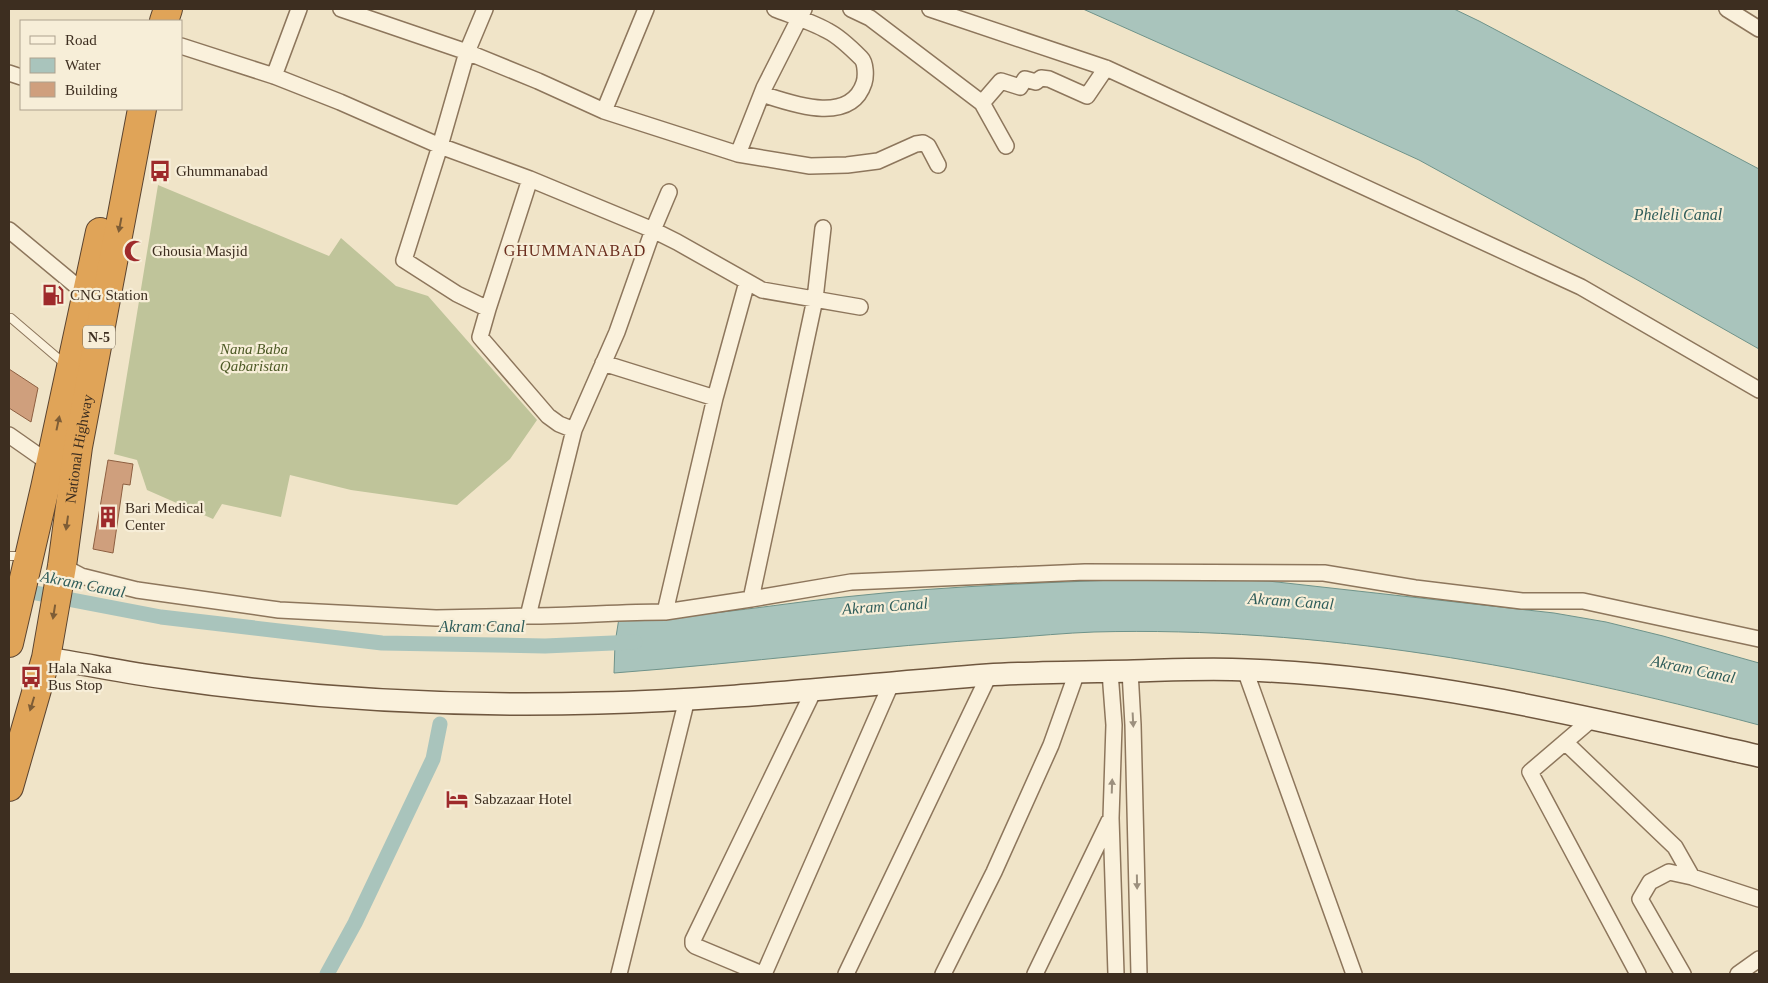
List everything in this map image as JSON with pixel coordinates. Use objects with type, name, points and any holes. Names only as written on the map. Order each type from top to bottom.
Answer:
[{"type":"highway","name":"National Highway","points":[[9,787],[46,658],[62,566],[78,446],[80,354],[86,294],[126,110]]},
{"type":"highway","name":"National Highway","points":[[9,643],[18,556],[49,463],[80,354],[142,110]]},
{"type":"highway","points":[[9,650],[46,658]]},
{"type":"street","points":[[274,76],[299,9]]},
{"type":"street","points":[[341,9],[467,52],[604,111],[738,154],[810,166],[847,165],[878,161],[916,144],[923,143],[928,146],[938,165]]},
{"type":"street","points":[[485,9],[467,52],[404,260],[457,294],[488,309]]},
{"type":"street","points":[[604,111],[646,9]]},
{"type":"street","points":[[762,94],[799,106],[832,108],[850,102],[856,97],[864,84],[863,59],[829,31],[801,14],[775,9]]},
{"type":"street","points":[[852,9],[870,18],[982,103],[1006,146]]},
{"type":"street","points":[[930,9],[1106,68],[1581,287],[1759,390]]},
{"type":"street","points":[[1727,9],[1759,29]]},
{"type":"street","points":[[738,154],[762,94],[801,14]]},
{"type":"street","points":[[182,46],[274,76],[340,102],[440,146],[530,179],[653,230],[762,290],[860,307]]},
{"type":"street","points":[[982,103],[1001,81],[1020,87],[1025,79],[1036,82],[1041,78],[1049,79],[1087,96],[1106,68]]},
{"type":"street","points":[[530,179],[480,337],[548,416],[558,424],[574,430]]},
{"type":"street","points":[[528,616],[574,430],[617,332],[653,230],[669,192]]},
{"type":"street","points":[[751,599],[815,299],[823,228]]},
{"type":"street","points":[[9,230],[86,294]]},
{"type":"street","points":[[665,612],[715,398],[747,282]]},
{"type":"street","points":[[603,363],[715,398]]},
{"type":"street","points":[[9,435],[49,463]]},
{"type":"street","points":[[62,566],[81,576],[137,590],[279,610],[436,618],[665,612],[851,582],[1085,572],[1324,573],[1415,588],[1522,600],[1582,600],[1759,639]]},
{"type":"street","points":[[46,658],[165,678],[288,693],[352,699],[482,704],[600,703],[687,699],[989,675],[1245,670],[1339,676],[1432,688],[1592,719],[1759,756]]},
{"type":"street","points":[[1245,670],[1354,974]]},
{"type":"street","points":[[943,974],[994,872],[1051,745],[1077,672]]},
{"type":"street","points":[[1116,974],[1110,818],[1114,725],[1120,672]]},
{"type":"street","points":[[1120,672],[1133,725],[1139,974]]},
{"type":"street","points":[[846,974],[989,675]]},
{"type":"street","points":[[814,690],[693,940],[695,946],[763,974],[892,684]]},
{"type":"street","points":[[619,974],[687,699]]},
{"type":"street","points":[[1592,719],[1530,772],[1638,974]]},
{"type":"street","points":[[1565,742],[1675,847],[1692,877]]},
{"type":"street","points":[[1035,974],[1094,856],[1110,818]]},
{"type":"street","points":[[1683,974],[1640,899],[1650,882],[1669,872],[1692,877],[1759,899]]},
{"type":"street","points":[[1738,974],[1759,959]]},
{"type":"lane","points":[[10,318],[80,354]]},
{"type":"green space","name":"Nana Baba Qabaristan","points":[[158,185],[329,256],[341,238],[396,286],[428,296],[537,420],[510,459],[457,505],[351,490],[290,475],[281,517],[222,504],[213,519],[147,490],[137,460],[114,454]]},
{"type":"water","name":"Pheleli Canal","points":[[1083,9],[1454,9],[1479,21],[1759,169],[1759,349],[1419,160]]},
{"type":"water","points":[[1172,578],[1268,581],[1554,613],[1606,622],[1663,636],[1759,663],[1759,725],[1596,685],[1430,654],[1346,643],[1178,632],[1094,632],[909,645],[614,673],[615,643],[619,618],[704,614],[844,597],[1008,584]]},
{"type":"building","points":[[9,369],[38,388],[31,422],[9,408]]},
{"type":"building","name":"Bari Medical Center","points":[[108,460],[133,464],[130,485],[123,484],[113,553],[93,549]]},
{"type":"waterway","name":"Akram Canal","points":[[15,589],[161,617],[382,643],[545,646],[635,642]]},
{"type":"waterway","points":[[327,974],[355,923],[433,759],[440,724]]},
{"type":"place","name":"Ghummanabad","points":[[160,171]]},
{"type":"place","name":"Ghousia Masjid","points":[[135,251]]},
{"type":"place","name":"CNG Station","points":[[53,295]]},
{"type":"place","name":"Bari Medical Center","points":[[108,517]]},
{"type":"place","name":"Hala Naka Bus Stop","points":[[31,677]]},
{"type":"place","name":"Sabzazaar Hotel","points":[[457,799]]},
{"type":"district","name":"GHUMMANABAD","points":[[575,250]]}]
